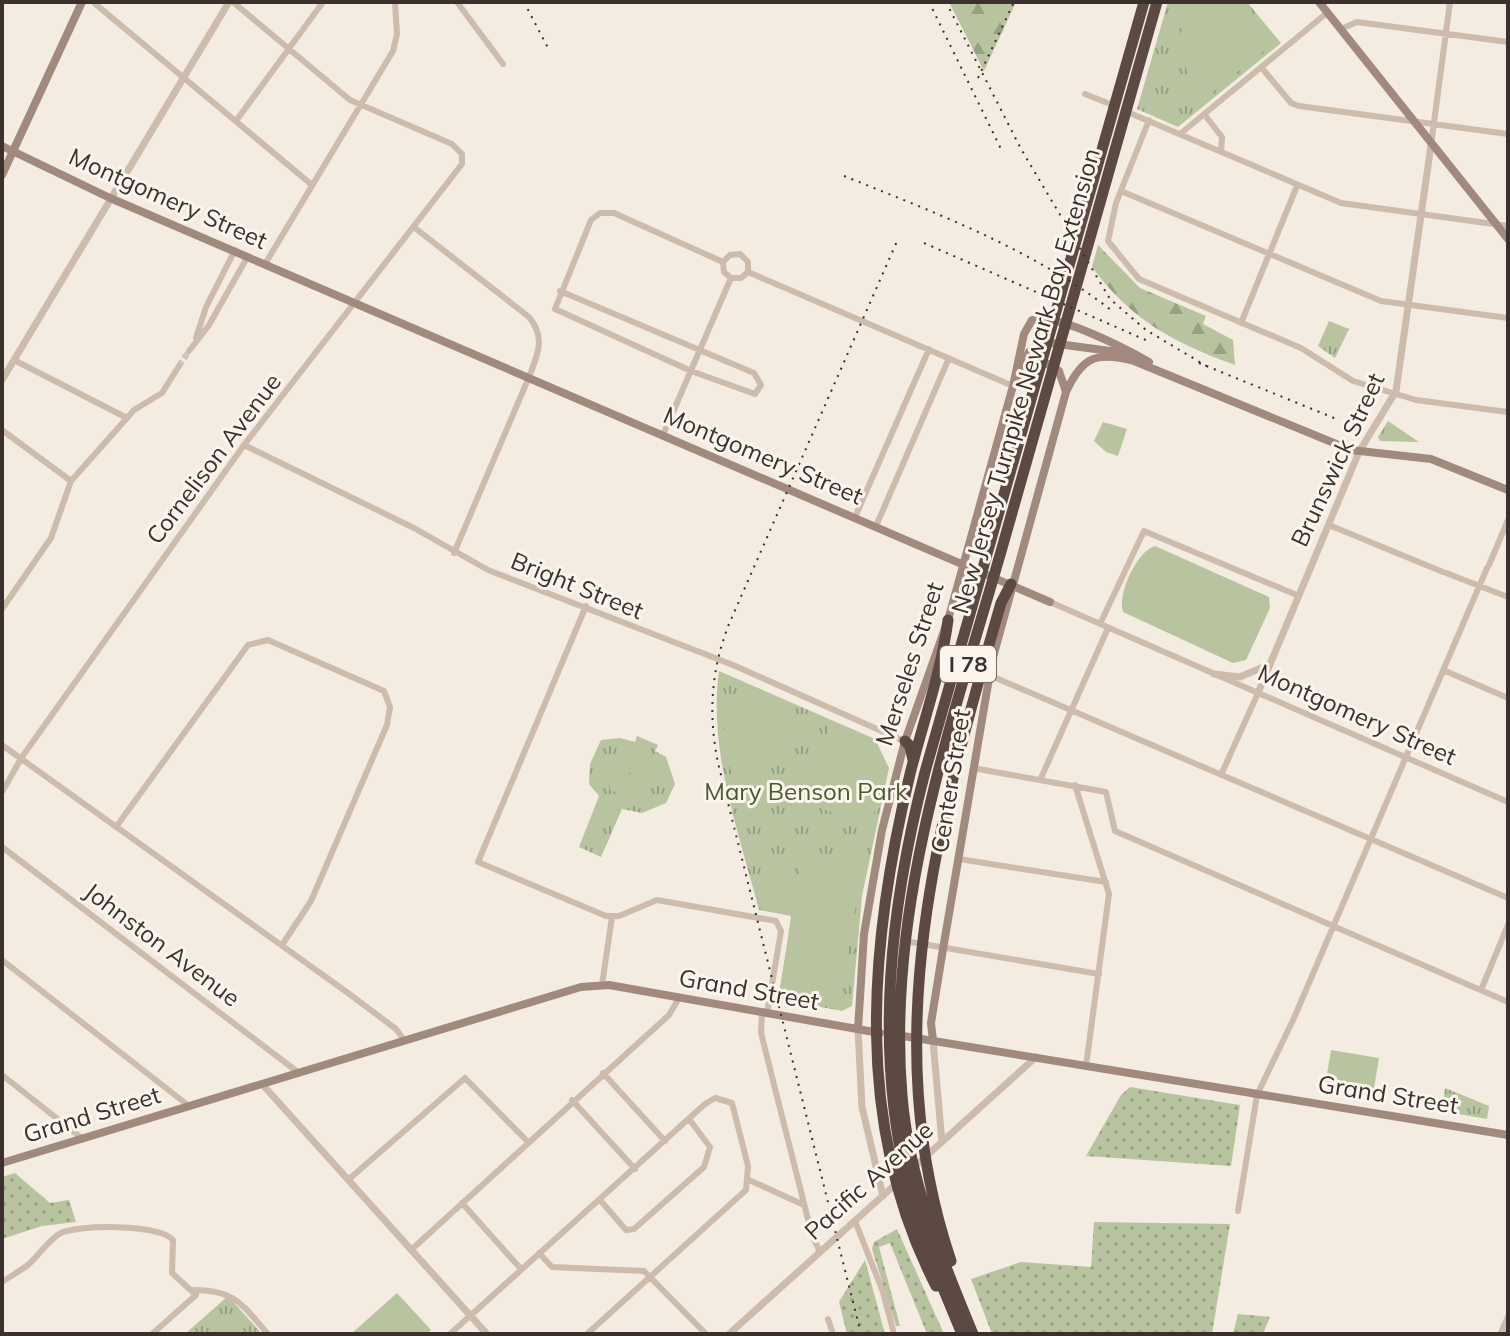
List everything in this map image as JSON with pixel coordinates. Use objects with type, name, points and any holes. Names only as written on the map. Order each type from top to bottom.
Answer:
[{"type":"highway","name":"New Jersey Turnpike Newark Bay Extension","points":[[961,1334],[915,1212],[895,1122],[888,1030],[896,918],[925,772],[1144,2]]},
{"type":"highway","name":"New Jersey Turnpike Newark Bay Extension","points":[[974,1334],[930,1224],[906,1127],[900,1030],[910,908],[943,753],[1157,2]]},
{"type":"highway","points":[[974,1334],[941,1232],[923,1142],[917,982],[931,872],[961,744],[1001,603],[1011,584]]},
{"type":"highway","points":[[948,620],[891,865],[877,977],[875,1057],[882,1122],[906,1215],[929,1274],[961,1334]]},
{"type":"highway","points":[[905,741],[910,746],[913,760]]},
{"type":"main road","points":[[2,175],[82,2]]},
{"type":"main road","points":[[1319,2],[1508,239]]},
{"type":"main road","name":"Montgomery Street","points":[[2,146],[110,198],[1050,602]]},
{"type":"main road","points":[[1013,386],[1024,334],[1035,319],[1112,342],[1164,371]]},
{"type":"main road","points":[[1013,386],[1029,352],[1043,342],[1113,350],[1148,362]]},
{"type":"main road","points":[[1066,392],[1076,370],[1096,357],[1124,358],[1164,371],[1359,452],[1431,459],[1508,490]]},
{"type":"main road","points":[[1013,386],[1034,366],[1044,362],[1059,371],[1066,392]]},
{"type":"main road","name":"Merseles Street","points":[[858,1029],[864,934],[880,839],[905,741],[948,620],[1013,386]]},
{"type":"main road","name":"Center Street","points":[[933,1041],[931,1023],[989,675],[1011,584],[1066,392]]},
{"type":"main road","name":"Grand Street","points":[[2,1163],[574,989],[602,985],[1508,1135]]},
{"type":"street","points":[[93,2],[312,185]]},
{"type":"street","points":[[2,380],[18,362],[110,198],[231,2],[361,106]]},
{"type":"street","points":[[236,121],[323,2]]},
{"type":"street","points":[[265,264],[393,51],[397,34],[395,2]]},
{"type":"street","points":[[457,2],[503,64]]},
{"type":"street","name":"Brunswick Street","points":[[1221,775],[1359,452],[1395,394],[1450,2]]},
{"type":"street","points":[[1180,134],[1328,12]]},
{"type":"street","points":[[1341,29],[1357,22],[1508,42]]},
{"type":"street","points":[[1261,67],[1291,103],[1299,106],[1508,134]]},
{"type":"street","points":[[1085,94],[1341,203],[1508,226]]},
{"type":"street","name":"Cornelison Avenue","points":[[2,792],[22,757],[244,445],[459,170],[462,154],[452,144],[361,106]]},
{"type":"street","points":[[1204,114],[1222,137],[1221,152]]},
{"type":"street","points":[[1149,120],[1121,191],[1109,239],[1139,279],[1306,351],[1353,381],[1395,394],[1508,412]]},
{"type":"street","points":[[1241,323],[1297,186]]},
{"type":"street","points":[[1121,191],[1381,301],[1508,318]]},
{"type":"street","points":[[560,291],[754,373],[761,382],[761,388],[755,394],[747,394],[691,371],[555,309],[554,305],[560,291],[591,220],[600,213],[614,213],[723,262]]},
{"type":"street","points":[[415,228],[537,327],[540,350],[454,553]]},
{"type":"street","points":[[195,342],[206,307],[235,250]]},
{"type":"street","points":[[723,262],[730,255],[739,254],[747,260],[748,272]]},
{"type":"street","points":[[189,351],[209,325],[249,256]]},
{"type":"street","points":[[723,262],[724,272],[731,278],[741,278],[748,272]]},
{"type":"street","points":[[748,272],[1013,386]]},
{"type":"street","points":[[663,435],[731,278]]},
{"type":"street","points":[[855,517],[929,349]]},
{"type":"street","points":[[876,526],[949,358]]},
{"type":"street","points":[[18,362],[127,418]]},
{"type":"street","points":[[2,609],[51,538],[71,481],[127,418],[162,393],[179,366]]},
{"type":"street","points":[[2,430],[71,481]]},
{"type":"street","name":"Bright Street","points":[[244,445],[414,528],[454,553],[503,576],[586,606],[672,644],[733,665],[905,741]]},
{"type":"street","points":[[1238,1211],[1257,1095],[1508,520]]},
{"type":"street","points":[[1329,525],[1508,597]]},
{"type":"street","points":[[1100,624],[1144,531],[1299,596]]},
{"type":"street","name":"Montgomery Street","points":[[1050,602],[1508,802]]},
{"type":"street","points":[[586,606],[478,862],[612,917],[657,900],[776,921],[781,931],[761,1033],[804,1205],[820,1252]]},
{"type":"street","points":[[1041,778],[1108,628]]},
{"type":"street","points":[[116,827],[248,645],[268,640],[384,691],[390,707],[387,725],[329,865],[308,909],[282,945]]},
{"type":"street","points":[[1214,674],[1240,677],[1270,664]]},
{"type":"street","points":[[1443,670],[1508,698]]},
{"type":"street","points":[[989,675],[1508,898]]},
{"type":"street","points":[[2,745],[282,945],[396,1029],[405,1041]]},
{"type":"street","points":[[973,768],[1106,792],[1115,831],[1508,1002]]},
{"type":"street","points":[[1075,785],[1109,894],[1086,1066]]},
{"type":"street","name":"Johnston Avenue","points":[[2,847],[299,1073]]},
{"type":"street","points":[[959,859],[1106,882]]},
{"type":"street","points":[[602,985],[612,917]]},
{"type":"street","points":[[1481,990],[1508,925]]},
{"type":"street","points":[[864,934],[1099,974]]},
{"type":"street","points":[[2,960],[189,1106]]},
{"type":"street","points":[[411,1250],[572,1100],[669,1015],[679,998]]},
{"type":"street","name":"Merseles Street","points":[[858,1029],[862,1107],[883,1196]]},
{"type":"street","points":[[933,1041],[942,1142]]},
{"type":"street","name":"Pacific Avenue","points":[[729,1334],[1036,1057]]},
{"type":"street","points":[[603,1073],[665,1141]]},
{"type":"street","points":[[2,1075],[83,1139]]},
{"type":"street","points":[[348,1180],[465,1078],[528,1142]]},
{"type":"street","points":[[262,1084],[487,1334]]},
{"type":"street","points":[[450,1334],[689,1119],[715,1098],[725,1099],[737,1111],[749,1180],[746,1190],[587,1334]]},
{"type":"street","points":[[572,1100],[635,1169]]},
{"type":"street","points":[[600,1200],[626,1230],[634,1229],[704,1167],[710,1147],[689,1119]]},
{"type":"street","points":[[749,1180],[804,1205]]},
{"type":"street","points":[[462,1203],[521,1269]]},
{"type":"street","points":[[855,1221],[883,1292],[894,1334]]},
{"type":"street","points":[[2,1282],[27,1266],[57,1235],[67,1230],[132,1227],[170,1235],[172,1273],[194,1290],[235,1297],[268,1334]]},
{"type":"street","points":[[539,1253],[552,1267],[644,1271],[706,1334]]},
{"type":"street","points":[[152,1334],[194,1300],[194,1290]]},
{"type":"street","points":[[1501,1334],[1508,1318]]},
{"type":"street","points":[[828,1319],[833,1334]]},
{"type":"green space","points":[[949,2],[1016,2],[984,71]]},
{"type":"green space","points":[[1168,2],[1247,2],[1281,43],[1178,127],[1137,109]]},
{"type":"green space","points":[[1193,2],[1234,2],[1270,46],[1203,100],[1189,77],[1182,52],[1182,27]]},
{"type":"green space","points":[[1098,245],[1140,288],[1206,316],[1203,324],[1233,340],[1235,365],[1192,348],[1155,328],[1122,302],[1092,267]]},
{"type":"green space","points":[[1329,321],[1349,329],[1335,358],[1318,346]]},
{"type":"green space","points":[[1388,421],[1419,442],[1380,441],[1378,437]]},
{"type":"green space","points":[[1103,422],[1127,429],[1118,456],[1106,452],[1094,441]]},
{"type":"green space","points":[[1155,546],[1269,597],[1270,608],[1246,660],[1233,663],[1123,612],[1123,595],[1130,574],[1142,556]]},
{"type":"green space","name":"Mary Benson Park","points":[[719,671],[875,739],[889,768],[862,896],[852,1006],[842,1011],[779,999],[791,916],[759,910],[727,792],[718,732]]},
{"type":"green space","points":[[730,699],[796,709],[788,750],[773,766],[749,774],[732,775],[722,740]]},
{"type":"green space","points":[[831,727],[877,749],[887,769],[870,827],[798,799],[800,781]]},
{"type":"green space","points":[[637,736],[658,745],[655,751],[666,757],[675,784],[666,803],[642,813],[622,809],[601,857],[579,847],[599,796],[589,784],[590,764],[601,740],[620,738],[635,742]]},
{"type":"green space","points":[[625,754],[652,765],[645,780],[619,768]]},
{"type":"green space","points":[[616,772],[644,785],[637,802],[609,789]]},
{"type":"green space","points":[[803,850],[863,860],[840,1003],[779,993]]},
{"type":"green space","points":[[768,856],[792,860],[786,898],[761,894]]},
{"type":"green space","points":[[1331,1050],[1379,1058],[1373,1094],[1325,1086]]},
{"type":"green space","points":[[1130,1087],[1240,1105],[1231,1166],[1086,1156],[1121,1095]]},
{"type":"green space","points":[[1445,1088],[1489,1106],[1487,1119],[1442,1111]]},
{"type":"green space","points":[[15,1173],[50,1203],[69,1200],[76,1222],[42,1226],[2,1239],[2,1177]]},
{"type":"green space","points":[[1094,1222],[1230,1224],[1212,1334],[992,1334],[971,1279],[1021,1262],[1091,1267]]},
{"type":"green space","points":[[897,1229],[944,1334],[927,1334],[890,1243],[879,1247],[900,1326],[896,1326],[872,1249],[874,1242]]},
{"type":"green space","points":[[865,1260],[885,1334],[847,1334],[839,1302]]},
{"type":"green space","points":[[397,1293],[431,1330],[427,1334],[351,1334]]},
{"type":"green space","points":[[228,1296],[262,1334],[185,1334]]},
{"type":"green space","points":[[1238,1314],[1270,1317],[1263,1334],[1233,1334]]},
{"type":"tunnel","points":[[179,366],[189,351]]},
{"type":"railway","points":[[524,2],[548,48]]},
{"type":"railway","points":[[929,2],[1002,151]]},
{"type":"railway","points":[[946,2],[1021,149],[1110,299],[1146,330],[1208,367]]},
{"type":"railway","points":[[978,78],[1014,2]]},
{"type":"railway","points":[[844,176],[1016,251],[1081,288],[1111,310]]},
{"type":"railway","points":[[861,1334],[718,763],[712,710],[718,658],[729,624],[898,239]]},
{"type":"railway","points":[[924,243],[1148,341]]},
{"type":"railway","points":[[1199,363],[1339,420]]}]
